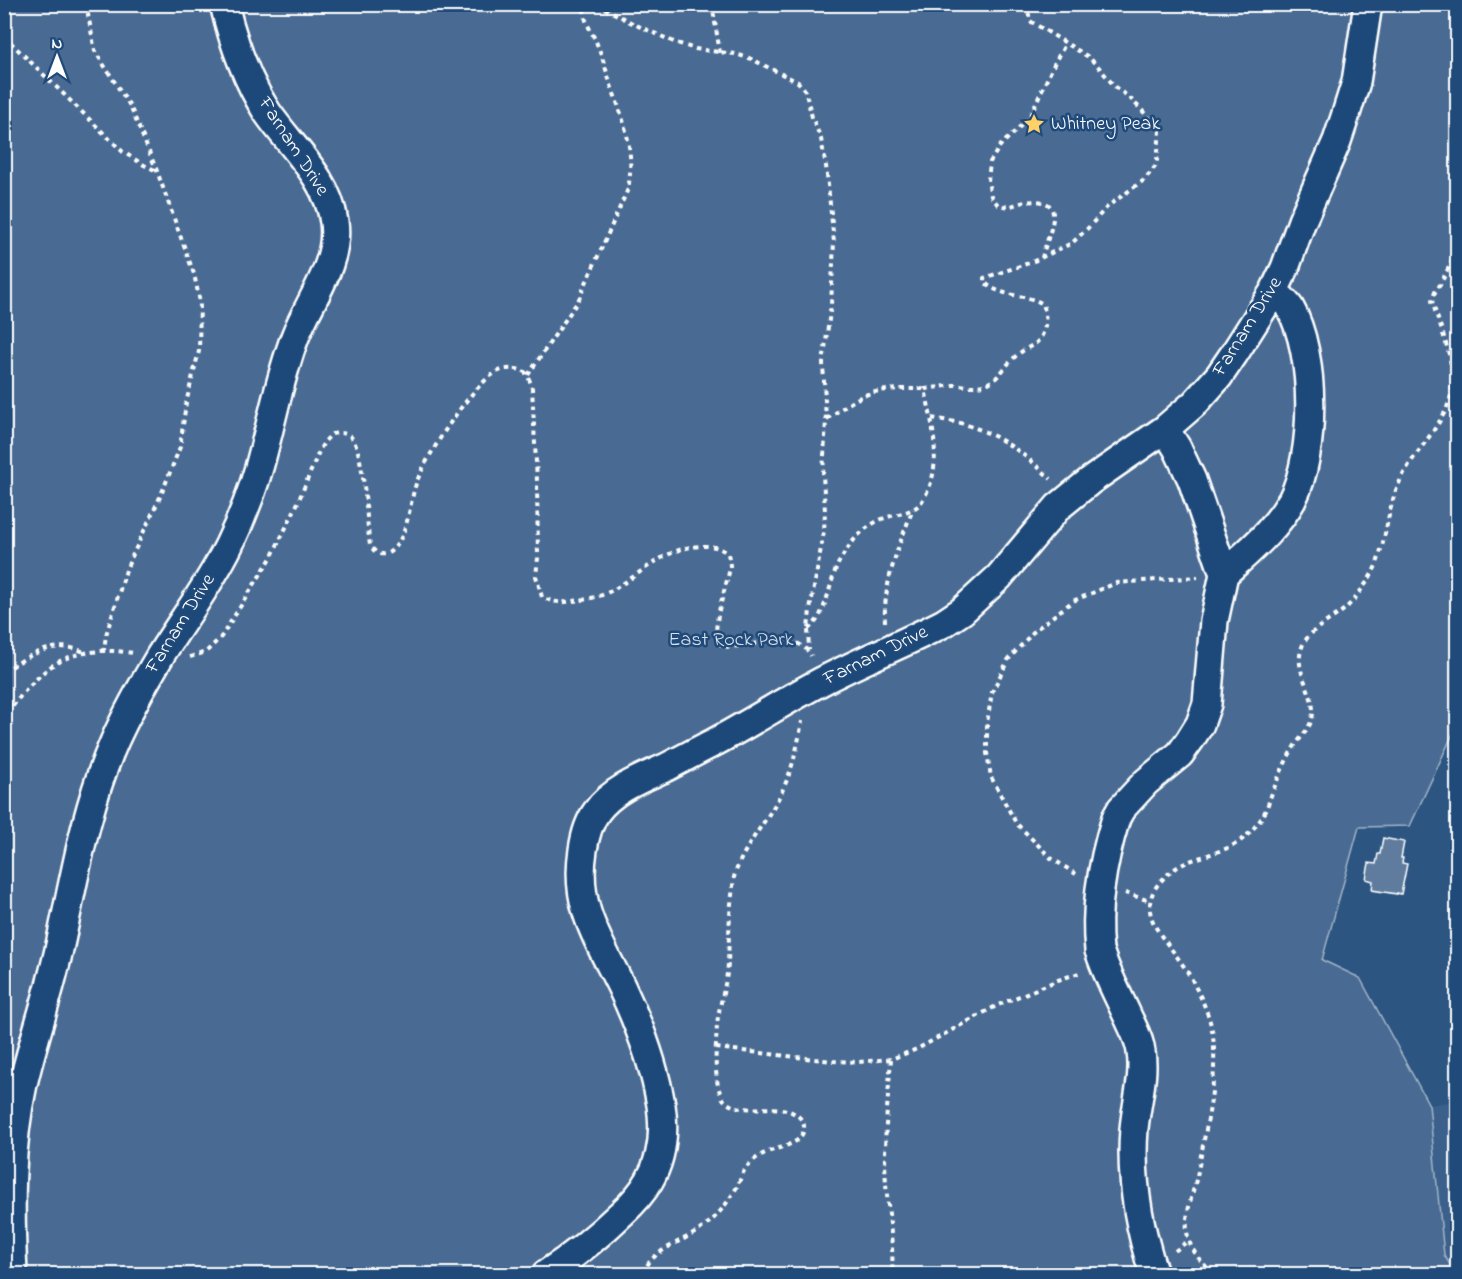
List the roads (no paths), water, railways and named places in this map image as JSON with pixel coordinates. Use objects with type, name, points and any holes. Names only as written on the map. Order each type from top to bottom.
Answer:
[{"type":"street","name":"Farnam Drive","points":[[13,1275],[10,1216],[16,1127],[23,1086],[59,949],[93,798],[124,720],[160,656],[228,548],[246,508],[264,450],[284,367],[297,331],[333,251],[334,223],[325,191],[266,110],[247,74],[224,4]]},
{"type":"street","name":"Farnam Drive","points":[[546,1275],[589,1244],[632,1203],[649,1182],[660,1158],[664,1135],[652,1063],[636,1019],[588,917],[581,876],[581,859],[589,824],[597,810],[613,795],[636,782],[721,739],[812,687],[917,637],[962,611],[999,576],[1058,507],[1090,481],[1165,429],[1196,403],[1219,376],[1247,335],[1285,268],[1347,114],[1358,73],[1368,4]]},
{"type":"street","points":[[1224,574],[1263,539],[1279,520],[1292,499],[1303,466],[1309,417],[1308,369],[1304,346],[1289,306],[1274,291]]},
{"type":"street","points":[[1154,1275],[1133,1179],[1134,1126],[1143,1062],[1141,1048],[1101,957],[1097,933],[1100,889],[1106,853],[1116,818],[1121,809],[1146,782],[1180,753],[1200,724],[1207,704],[1214,621],[1224,574],[1192,480],[1165,429]]},
{"type":"place","name":"Whitney Peak","points":[[1034,124]]},
{"type":"park label","name":"East Rock Park","points":[[731,640]]}]
